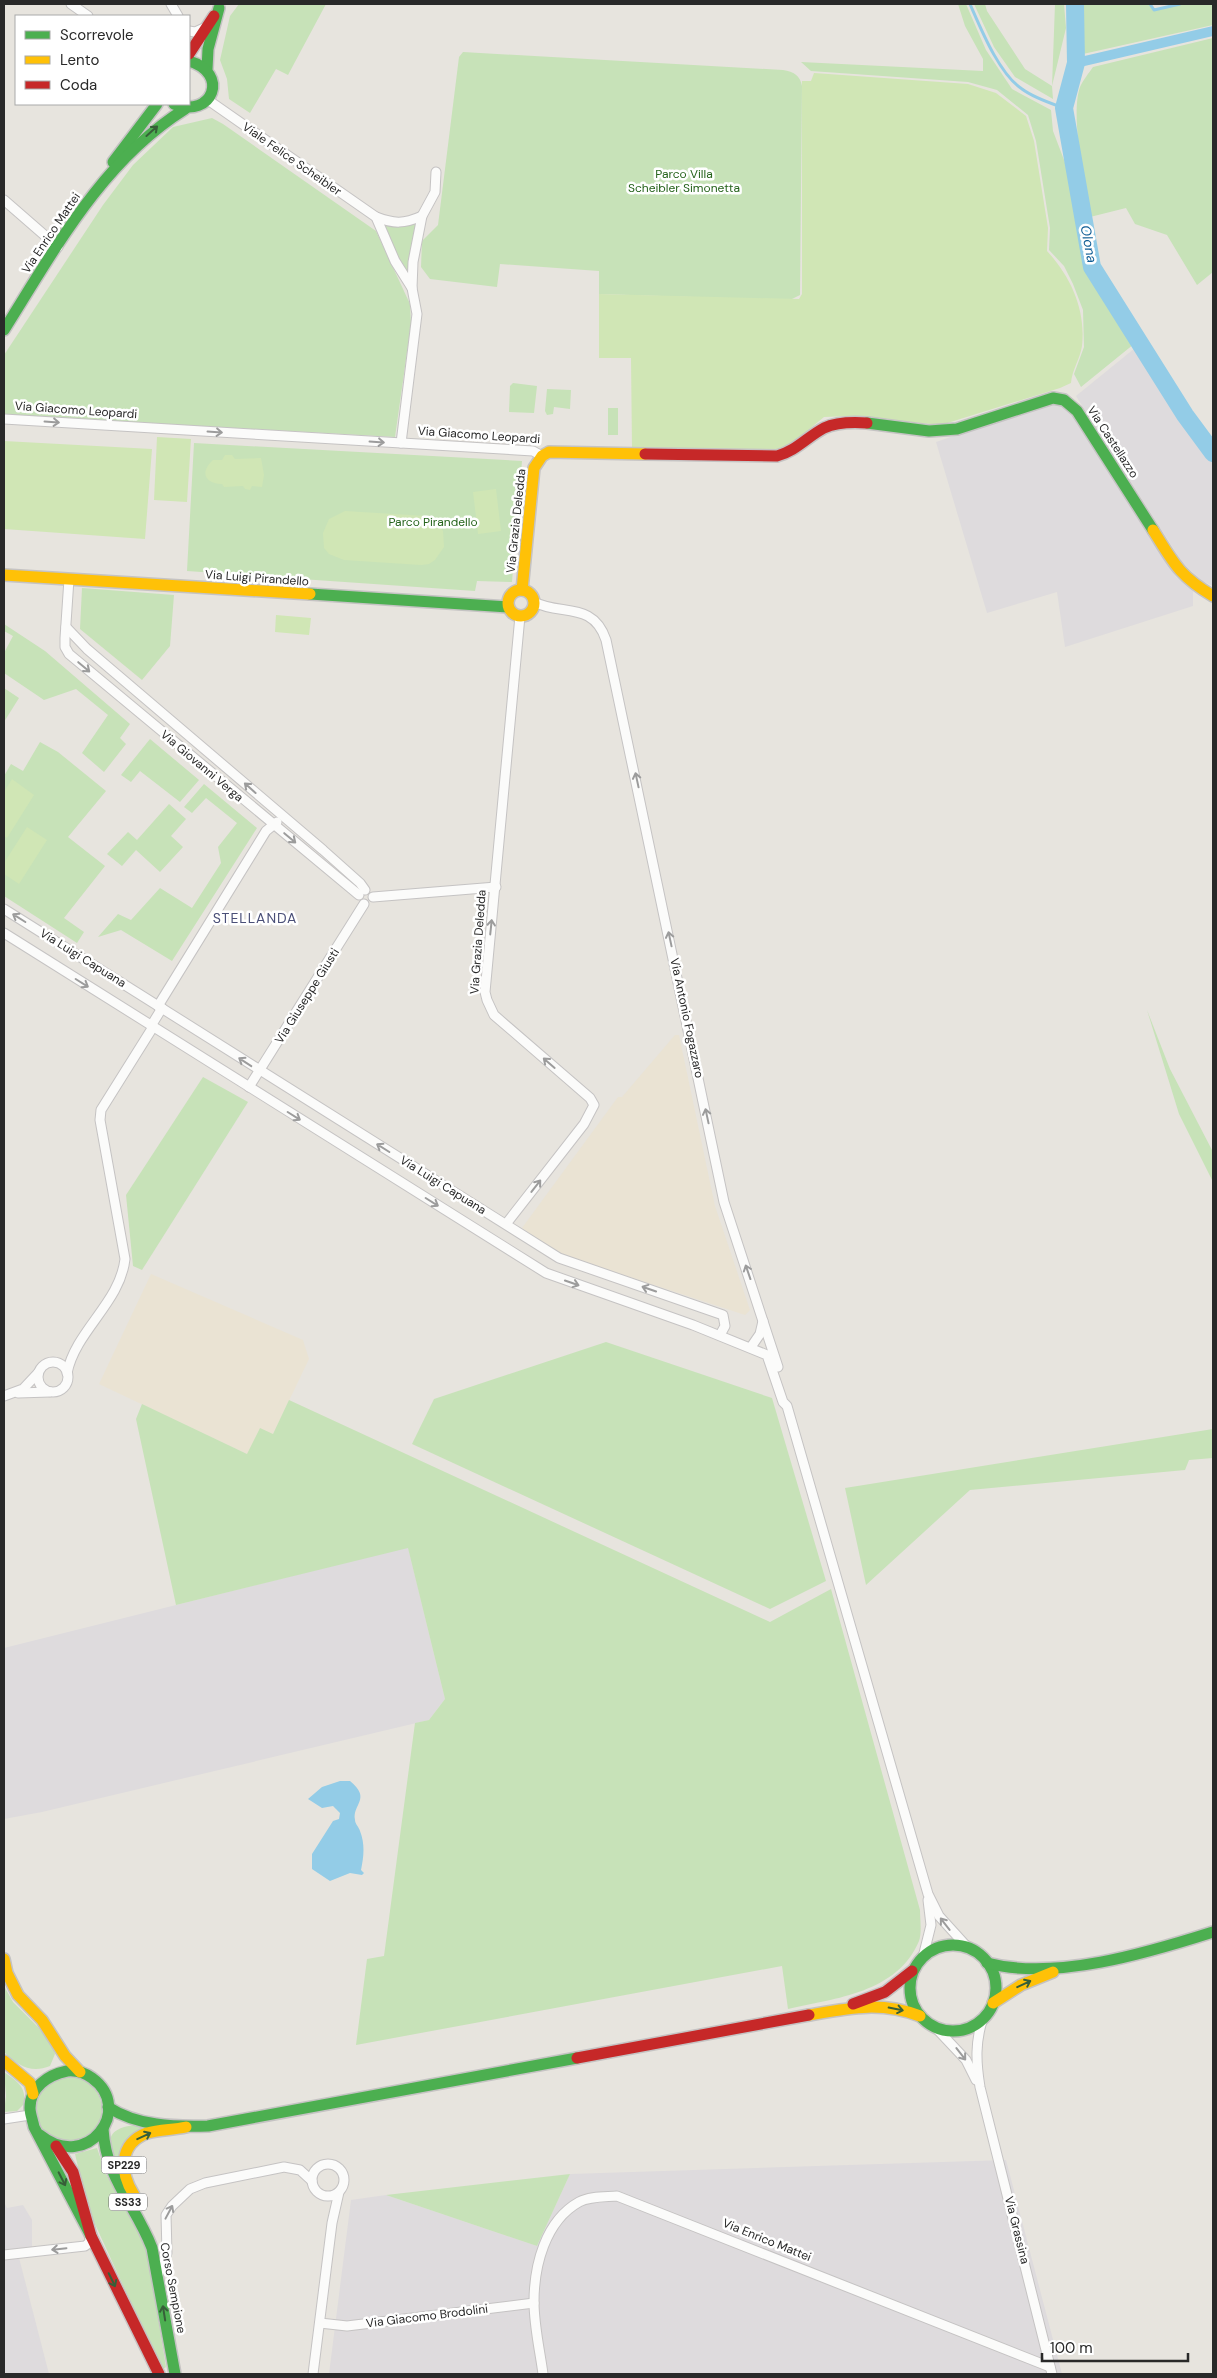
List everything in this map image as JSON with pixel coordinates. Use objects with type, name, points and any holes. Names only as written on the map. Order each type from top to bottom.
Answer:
[{"type":"main road","points":[[190,52],[221,6]]},
{"type":"main road","points":[[207,69],[208,49],[221,6]]},
{"type":"main road","points":[[190,61],[201,64],[210,73],[213,84],[208,100]]},
{"type":"main road","name":"Via Enrico Mattei","points":[[105,178],[164,121],[185,109],[198,108],[208,100]]},
{"type":"main road","name":"Via Enrico Mattei","points":[[4,330],[105,178],[115,158],[156,105]]},
{"type":"main road","points":[[176,105],[185,109]]},
{"type":"main road","name":"Via Castellazzo","points":[[944,431],[965,427],[1048,399],[1064,400],[1077,411],[1178,570],[1192,584],[1213,596]]},
{"type":"main road","name":"Via Giacomo Leopardi","points":[[542,456],[560,451],[617,454],[777,456],[789,453],[818,433],[834,425],[855,424],[944,431]]},
{"type":"main road","name":"Via Grazia Deledda","points":[[522,590],[533,473],[536,464],[542,456]]},
{"type":"main road","name":"Via Luigi Pirandello","points":[[4,575],[508,606]]},
{"type":"main road","points":[[522,590],[530,594],[534,602],[528,613],[520,616],[513,613],[508,606],[511,594],[522,590]]},
{"type":"main road","points":[[993,2003],[1021,1985],[1058,1970],[1172,1945],[1213,1932]]},
{"type":"main road","name":"SP229","points":[[838,2010],[884,1994],[905,1980],[923,1957],[933,1950],[944,1946],[960,1946],[969,1949]]},
{"type":"main road","points":[[969,1949],[987,1963],[993,1974],[996,1989],[993,2003],[984,2018]]},
{"type":"main road","points":[[4,1959],[7,1973],[18,1995],[42,2020],[56,2039],[65,2056],[80,2072]]},
{"type":"main road","points":[[987,1963],[1021,1970],[1058,1970]]},
{"type":"main road","name":"SP229","points":[[914,1969],[910,1990],[913,2005],[920,2016]]},
{"type":"main road","name":"SP229","points":[[150,2239],[150,2222],[125,2180],[123,2168],[126,2154],[133,2142],[141,2136],[309,2108],[838,2010],[879,2006],[900,2008],[920,2016],[935,2027],[944,2030],[963,2030],[984,2018]]},
{"type":"main road","points":[[56,2039],[61,2057],[56,2073]]},
{"type":"main road","points":[[4,2061],[30,2083],[33,2094],[30,2116],[159,2374]]},
{"type":"main road","points":[[16,2070],[32,2078],[45,2079]]},
{"type":"main road","points":[[33,2094],[45,2079],[56,2073],[68,2070],[80,2072],[91,2077],[100,2085],[108,2107],[104,2127]]},
{"type":"main road","name":"SP229","points":[[108,2107],[120,2115],[186,2127]]},
{"type":"main road","points":[[56,2146],[72,2148],[83,2146],[96,2137],[104,2127],[119,2120],[142,2120]]},
{"type":"main road","name":"Corso Sempione","points":[[104,2127],[103,2152],[109,2168],[150,2239],[175,2374]]},
{"type":"main road","points":[[40,2136],[56,2146],[67,2161],[77,2182],[91,2236]]},
{"type":"street","points":[[71,4],[87,15]]},
{"type":"street","points":[[171,4],[177,15]]},
{"type":"street","points":[[190,32],[206,27]]},
{"type":"street","name":"Viale Felice Scheibler","points":[[208,100],[376,218],[392,223],[402,223],[422,216]]},
{"type":"street","points":[[401,444],[417,314],[412,288],[412,262],[422,216],[435,192],[436,172]]},
{"type":"street","points":[[4,200],[58,247]]},
{"type":"street","points":[[376,218],[395,260],[412,288]]},
{"type":"street","name":"Via Giacomo Leopardi","points":[[4,419],[533,451],[542,456]]},
{"type":"street","name":"Via Giovanni Verga","points":[[69,579],[65,647],[69,654],[273,824],[362,893]]},
{"type":"street","name":"Via Antonio Fogazzaro","points":[[534,602],[588,616],[601,628],[606,640],[724,1202],[764,1319],[788,1401],[787,1406]]},
{"type":"street","name":"Via Grazia Deledda","points":[[506,1224],[584,1124],[594,1106],[590,1098],[504,1024],[490,1008],[485,992],[520,616]]},
{"type":"street","name":"Via Giovanni Verga","points":[[66,627],[87,649],[360,883],[362,893]]},
{"type":"street","points":[[15,1393],[54,1392],[65,1386],[70,1360],[79,1342],[110,1298],[122,1274],[125,1259],[100,1120],[101,1110],[152,1026],[160,1007],[266,831],[283,818]]},
{"type":"street","points":[[373,897],[496,887]]},
{"type":"street","points":[[370,892],[373,897],[370,903],[364,904],[360,901],[362,893],[370,892]]},
{"type":"street","name":"Via Giuseppe Giusti","points":[[249,1087],[364,904]]},
{"type":"street","name":"Via Luigi Capuana","points":[[4,908],[558,1258],[723,1315],[725,1326],[720,1335]]},
{"type":"street","name":"Via Luigi Capuana","points":[[4,933],[546,1273],[751,1347]]},
{"type":"street","points":[[764,1319],[760,1334],[751,1347],[764,1353],[770,1359],[783,1402],[787,1406],[928,1894],[939,1916],[969,1949]]},
{"type":"street","points":[[4,1396],[23,1389],[44,1364],[64,1356],[79,1342]]},
{"type":"street","points":[[49,1362],[58,1363],[67,1373]]},
{"type":"street","points":[[38,1373],[41,1386],[54,1392]]},
{"type":"street","points":[[923,1957],[931,1925],[928,1894]]},
{"type":"street","name":"Via Grassina","points":[[984,2018],[977,2041],[976,2056],[980,2087],[1051,2370]]},
{"type":"street","name":"Via Grassina","points":[[935,2027],[966,2060],[980,2087]]},
{"type":"street","points":[[4,2119],[30,2116]]},
{"type":"street","points":[[312,2181],[319,2167],[334,2165],[344,2177],[344,2183],[339,2192],[332,2223],[312,2374]]},
{"type":"street","points":[[158,2275],[167,2253],[166,2215],[190,2188],[205,2183],[284,2168],[297,2169],[312,2181],[319,2194],[330,2207],[332,2223]]},
{"type":"street","points":[[319,2194],[329,2197],[339,2192]]},
{"type":"street","name":"Via Enrico Mattei","points":[[544,2374],[534,2303],[543,2248],[557,2221],[580,2202],[617,2196],[1051,2370]]},
{"type":"street","points":[[4,2255],[85,2246],[89,2243],[91,2236]]},
{"type":"street","name":"Via Giacomo Brodolini","points":[[320,2323],[347,2326],[534,2303]]},
{"type":"shaded area","points":[[1140,344],[1185,415],[1213,453],[1213,586],[1202,581],[1182,562],[1076,396]]},
{"type":"shaded area","points":[[1051,403],[1059,403],[1073,413],[1081,423],[1176,577],[1193,591],[1193,606],[1065,647],[1057,592],[987,613],[936,442]]},
{"type":"shaded area","points":[[675,1035],[679,1035],[715,1206],[750,1310],[745,1315],[557,1253],[522,1228],[618,1097],[622,1097]]},
{"type":"shaded area","points":[[151,1274],[303,1340],[309,1359],[273,1434],[247,1454],[99,1384]]},
{"type":"shaded area","points":[[408,1547],[445,1699],[429,1720],[42,1812],[4,1819],[4,1648]]},
{"type":"shaded area","points":[[1006,2160],[1062,2374],[329,2374],[351,2200],[386,2195],[537,2246],[570,2174]]},
{"type":"shaded area","points":[[4,2202],[7,2208],[23,2205],[32,2220],[32,2248],[17,2250],[49,2374],[4,2374]]},
{"type":"green space","points":[[239,4],[326,4],[288,75],[276,69],[250,113],[229,99],[227,79],[220,60],[230,16]]},
{"type":"green space","points":[[958,4],[966,4],[986,50],[1012,89],[1051,110],[1053,131],[1069,173],[1088,270],[1134,344],[1081,387],[1074,374],[1084,347],[1083,310],[1064,266],[1049,250],[1050,228],[1036,141],[1028,115],[997,90],[968,82],[811,71],[801,62],[983,71],[983,59],[965,26]]},
{"type":"green space","points":[[974,4],[985,4],[987,11],[1025,69],[1052,86],[1053,99],[1015,77],[994,47]]},
{"type":"green space","points":[[1055,4],[1064,4],[1066,28],[1052,86]]},
{"type":"green space","points":[[1080,4],[1151,4],[1156,10],[1182,4],[1213,4],[1213,25],[1083,54]]},
{"type":"green space","points":[[1213,38],[1213,272],[1197,285],[1167,235],[1135,224],[1126,208],[1090,217],[1079,151],[1077,100],[1081,84],[1093,67]]},
{"type":"green space","name":"Parco Villa Scheibler Simonetta","points":[[463,52],[783,70],[796,75],[800,79],[802,86],[800,295],[790,300],[599,294],[599,271],[500,264],[497,287],[430,279],[421,267],[422,241],[438,225],[459,57]]},
{"type":"green space","points":[[814,73],[968,84],[996,93],[1026,116],[1034,141],[1048,228],[1047,251],[1070,283],[1082,320],[1082,346],[1071,383],[941,425],[851,416],[824,417],[784,450],[632,449],[631,358],[599,358],[599,294],[799,299],[802,294],[802,81],[811,81]]},
{"type":"green space","points":[[212,118],[376,231],[410,304],[411,324],[395,437],[4,415],[4,355],[103,205],[133,165],[173,127]]},
{"type":"green space","points":[[419,220],[410,257],[409,278],[382,225],[403,227]]},
{"type":"green space","points":[[513,383],[537,386],[534,413],[509,412],[510,386]]},
{"type":"green space","points":[[547,389],[571,390],[570,409],[554,407],[553,414],[547,415],[545,411]]},
{"type":"green space","points":[[608,408],[618,408],[618,435],[608,435]]},
{"type":"green space","points":[[157,437],[191,439],[187,502],[154,500]]},
{"type":"green space","points":[[4,441],[152,449],[145,539],[4,529]]},
{"type":"green space","name":"Parco Pirandello","points":[[194,443],[522,461],[512,582],[477,581],[475,591],[187,571]]},
{"type":"green space","points":[[225,455],[232,455],[235,459],[261,458],[264,475],[262,487],[252,486],[250,490],[245,489],[243,486],[224,487],[222,484],[211,482],[206,476],[206,469],[213,460],[222,460]]},
{"type":"green space","points":[[496,489],[501,531],[478,534],[473,492]]},
{"type":"green space","points":[[345,511],[426,516],[436,521],[443,531],[444,547],[435,560],[429,564],[344,560],[329,554],[324,548],[323,533],[329,519]]},
{"type":"green space","points":[[82,588],[174,595],[170,646],[142,680],[80,629]]},
{"type":"green space","points":[[276,615],[311,618],[309,635],[275,632]]},
{"type":"green space","points":[[4,624],[45,651],[130,724],[120,738],[126,744],[104,772],[82,753],[108,715],[76,689],[44,700],[4,673],[4,653],[13,636],[4,631]]},
{"type":"green space","points":[[4,688],[19,698],[4,722]]},
{"type":"green space","points":[[150,739],[199,780],[180,802],[140,771],[131,782],[121,775]]},
{"type":"green space","points":[[40,742],[58,752],[106,791],[68,837],[105,866],[64,918],[84,932],[77,943],[4,896],[4,776],[11,764],[23,771]]},
{"type":"green space","points":[[12,779],[34,795],[7,838],[4,836],[4,792]]},
{"type":"green space","points":[[204,784],[257,828],[172,961],[121,930],[98,937],[118,914],[131,920],[160,888],[192,908],[221,863],[218,847],[237,823],[206,798],[192,813],[184,807]]},
{"type":"green space","points":[[169,804],[186,819],[171,836],[183,847],[160,872],[136,850],[122,866],[107,854],[128,832],[137,840]]},
{"type":"green space","points":[[27,827],[47,840],[19,884],[4,874],[4,863]]},
{"type":"green space","points":[[1147,1010],[1170,1069],[1213,1152],[1213,1182],[1179,1114]]},
{"type":"green space","points":[[203,1077],[248,1102],[142,1270],[133,1266],[126,1195]]},
{"type":"green space","points":[[606,1342],[772,1398],[826,1581],[770,1609],[412,1444],[434,1399]]},
{"type":"green space","points":[[289,1400],[770,1622],[831,1589],[920,1910],[920,1938],[909,1958],[896,1972],[881,1982],[863,1990],[826,2001],[788,2009],[782,1966],[356,2045],[367,1959],[384,1956],[415,1723],[429,1720],[445,1699],[408,1548],[176,1605],[136,1419],[142,1404],[247,1454],[260,1428],[273,1434]]},
{"type":"green space","points":[[1213,1429],[1213,1458],[1189,1460],[1185,1470],[970,1490],[866,1585],[845,1488]]},
{"type":"green space","points":[[4,1986],[13,2002],[38,2027],[53,2047],[55,2054],[50,2066],[31,2069],[14,2061],[4,2052]]},
{"type":"green space","points":[[4,2072],[23,2089],[23,2105],[17,2111],[4,2112],[6,2096]]},
{"type":"green space","points":[[69,2077],[82,2080],[92,2087],[99,2097],[102,2110],[99,2123],[92,2133],[82,2140],[69,2143],[56,2140],[46,2133],[39,2123],[36,2110],[39,2097],[46,2087],[56,2080]]},
{"type":"green space","points":[[134,2125],[148,2126],[117,2168],[111,2152],[110,2139],[117,2130]]},
{"type":"green space","points":[[97,2148],[106,2174],[137,2226],[147,2249],[166,2367],[162,2370],[88,2209],[75,2154]]},
{"type":"green space","points":[[570,2174],[537,2246],[386,2195]]},
{"type":"water","points":[[340,1781],[350,1781],[360,1792],[360,1801],[356,1810],[355,1820],[363,1841],[361,1870],[364,1873],[362,1875],[350,1873],[330,1881],[312,1869],[312,1854],[333,1821],[339,1819],[340,1813],[333,1806],[322,1808],[308,1799],[322,1787]]},
{"type":"waterway","points":[[970,4],[998,62],[1014,82],[1032,95],[1064,108]]},
{"type":"waterway","name":"Olona","points":[[1075,4],[1076,63],[1064,108],[1092,267],[1185,415],[1213,453]]},
{"type":"waterway","points":[[1150,4],[1154,10],[1180,4]]},
{"type":"waterway","points":[[1076,63],[1213,31]]},
{"type":"traffic: fast","points":[[207,69],[208,49],[219,8]]},
{"type":"traffic: fast","points":[[179,105],[188,107],[199,105],[207,100],[212,93],[213,84],[209,75],[202,67],[190,61]]},
{"type":"traffic: fast","points":[[113,162],[156,105]]},
{"type":"traffic: fast","points":[[4,330],[62,238],[105,180],[155,130],[185,109]]},
{"type":"traffic: fast","points":[[867,423],[929,431],[957,429],[1053,398],[1064,400],[1077,411],[1153,530]]},
{"type":"traffic: fast","points":[[310,594],[508,607]]},
{"type":"traffic: fast","points":[[987,1963],[1014,1968],[1071,1967],[1130,1956],[1213,1932]]},
{"type":"traffic: fast","points":[[953,1945],[969,1949],[983,1958],[992,1972],[996,1988],[992,2004],[983,2018],[969,2027],[953,2031],[937,2027],[923,2018],[914,2004],[910,1988],[914,1972],[923,1958],[937,1949],[953,1945]]},
{"type":"traffic: fast","points":[[108,2107],[143,2122],[182,2126],[208,2126],[577,2058]]},
{"type":"traffic: fast","points":[[40,2135],[57,2145],[74,2146],[88,2142],[100,2132],[107,2120],[109,2105],[104,2091],[92,2078],[77,2071],[67,2071],[41,2083],[33,2094],[30,2108],[34,2127],[91,2236]]},
{"type":"traffic: fast","points":[[103,2129],[105,2147],[115,2177],[152,2248],[175,2374]]},
{"type":"traffic: slow","points":[[522,590],[534,468],[542,456],[549,452],[645,454]]},
{"type":"traffic: slow","points":[[1153,530],[1184,575],[1213,596]]},
{"type":"traffic: slow","points":[[4,575],[310,594]]},
{"type":"traffic: slow","points":[[521,590],[530,594],[534,603],[530,612],[521,616],[512,612],[508,603],[512,594],[521,590]]},
{"type":"traffic: slow","points":[[4,1959],[7,1973],[18,1995],[42,2020],[65,2056],[80,2072]]},
{"type":"traffic: slow","points":[[993,2003],[1021,1985],[1053,1972]]},
{"type":"traffic: slow","points":[[809,2015],[851,2008],[878,2007],[906,2011],[920,2016]]},
{"type":"traffic: slow","points":[[4,2061],[30,2083],[33,2094]]},
{"type":"traffic: slow","points":[[134,2195],[124,2169],[126,2152],[131,2144],[147,2133],[186,2127]]},
{"type":"traffic: jam","points":[[190,52],[214,16]]},
{"type":"traffic: jam","points":[[645,454],[777,456],[790,451],[829,426],[845,423],[867,423]]},
{"type":"traffic: jam","points":[[853,2004],[885,1992],[912,1971]]},
{"type":"traffic: jam","points":[[577,2058],[809,2015]]},
{"type":"traffic: jam","points":[[56,2146],[73,2172],[91,2236],[159,2374]]},
{"type":"district","name":"STELLANDA","points":[[255,918]]}]
